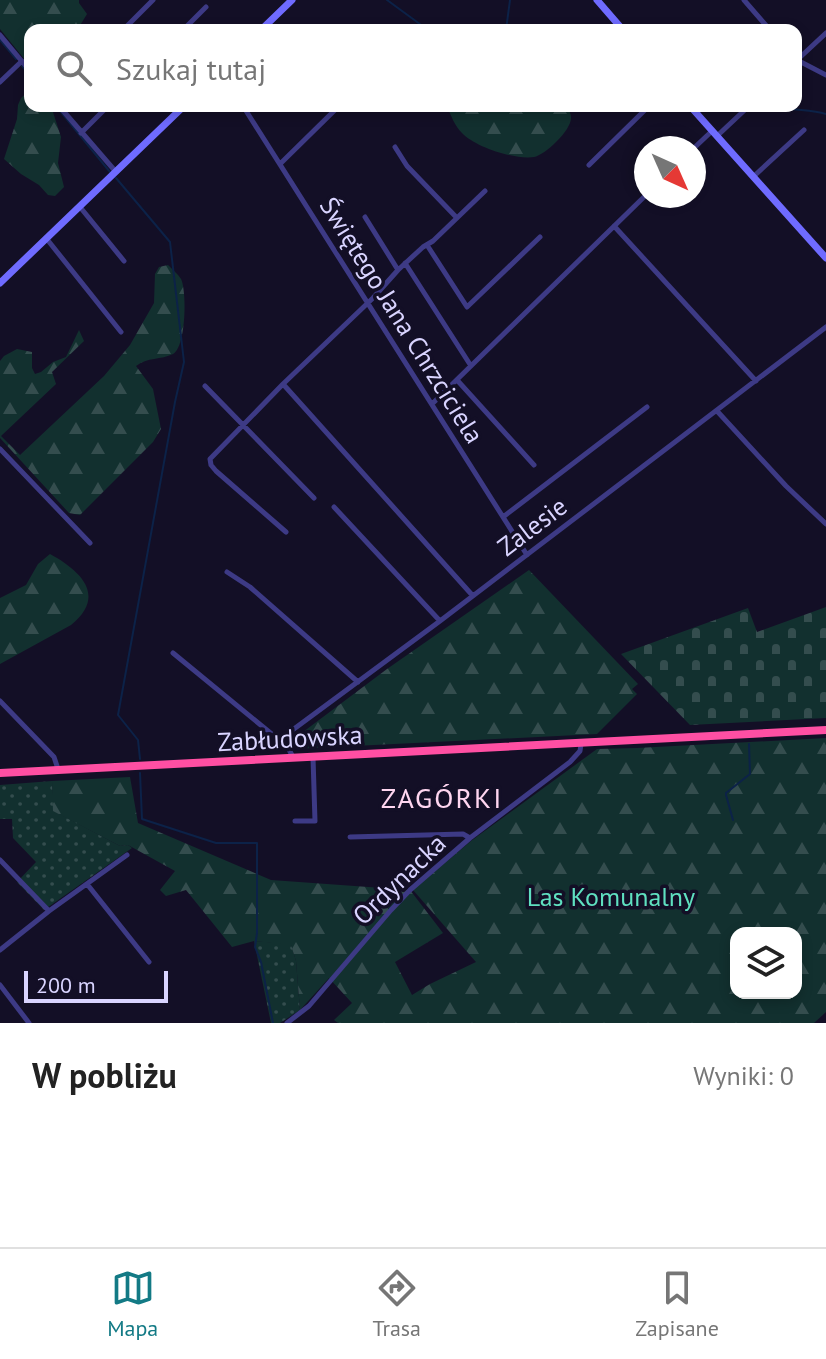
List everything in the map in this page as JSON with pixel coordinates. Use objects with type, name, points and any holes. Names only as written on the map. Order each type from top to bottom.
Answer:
[{"type":"highway","name":"Zabłudowska","points":[[0,773],[826,730]]},
{"type":"street","points":[[129,24],[153,0]]},
{"type":"street","points":[[267,24],[292,0]]},
{"type":"street","points":[[597,0],[618,24]]},
{"type":"street","points":[[744,0],[765,24]]},
{"type":"street","points":[[189,24],[206,7]]},
{"type":"street","points":[[802,55],[826,33]]},
{"type":"street","points":[[0,35],[24,64]]},
{"type":"street","points":[[0,82],[22,61]]},
{"type":"street","points":[[802,63],[826,75]]},
{"type":"street","points":[[64,112],[116,172]]},
{"type":"street","points":[[81,133],[102,112]]},
{"type":"street","points":[[0,283],[178,112]]},
{"type":"street","points":[[280,164],[333,112]]},
{"type":"street","points":[[589,165],[643,112]]},
{"type":"street","points":[[695,112],[826,258]]},
{"type":"street","points":[[706,139],[741,112]]},
{"type":"street","name":"Świętego Jana Chrzciciela","points":[[249,114],[527,555]]},
{"type":"street","points":[[753,177],[804,130]]},
{"type":"street","points":[[395,147],[407,166],[457,218]]},
{"type":"street","points":[[286,532],[216,471],[210,459],[405,263],[485,191]]},
{"type":"street","points":[[80,207],[124,261]]},
{"type":"street","points":[[432,404],[634,207]]},
{"type":"street","points":[[365,217],[398,270]]},
{"type":"street","points":[[614,226],[756,381]]},
{"type":"street","points":[[427,245],[467,307],[540,237]]},
{"type":"street","points":[[46,238],[121,332]]},
{"type":"street","points":[[405,263],[471,366]]},
{"type":"street","name":"Zalesie","points":[[279,740],[826,327]]},
{"type":"street","points":[[457,380],[534,465]]},
{"type":"street","points":[[283,384],[473,596]]},
{"type":"street","points":[[205,386],[314,498]]},
{"type":"street","points":[[503,517],[647,407]]},
{"type":"street","points":[[717,411],[786,486],[826,524]]},
{"type":"street","points":[[0,449],[90,543]]},
{"type":"street","points":[[334,507],[440,621]]},
{"type":"street","points":[[227,572],[250,587],[358,682]]},
{"type":"street","points":[[173,653],[287,746],[293,757]]},
{"type":"street","points":[[0,701],[54,757],[58,770]]},
{"type":"street","name":"Ordynacka","points":[[287,1023],[309,1006],[410,890],[470,838],[570,762],[580,751],[581,743]]},
{"type":"street","points":[[295,821],[315,821],[313,757]]},
{"type":"street","points":[[350,837],[463,834],[470,838]]},
{"type":"street","points":[[0,950],[127,855]]},
{"type":"street","points":[[0,860],[49,911]]},
{"type":"street","points":[[87,884],[149,962]]},
{"type":"street","points":[[0,985],[29,1023]]},
{"type":"green space","points":[[0,0],[79,0],[87,14],[81,24],[24,24],[24,59],[0,29]]},
{"type":"green space","points":[[24,95],[24,112],[53,112],[61,137],[58,163],[64,187],[55,196],[48,195],[4,159]]},
{"type":"green space","points":[[450,112],[569,112],[571,117],[563,135],[551,147],[534,157],[526,157],[476,143],[462,133]]},
{"type":"green space","points":[[168,265],[183,285],[185,306],[181,341],[173,354],[136,366],[153,389],[161,429],[153,442],[80,515],[69,513],[0,438],[0,361],[17,349],[32,352],[35,374],[66,357],[79,330],[84,341],[52,372],[56,384],[1,436],[20,455],[104,376],[130,345],[154,303],[155,274],[159,267]]},
{"type":"green space","points":[[50,554],[80,576],[86,585],[87,604],[71,625],[0,664],[0,598],[26,585],[38,564]]},
{"type":"green space","points":[[529,570],[638,684],[632,689],[637,694],[597,734],[293,749],[295,738]]},
{"type":"green space","points":[[826,607],[826,718],[690,725],[621,654],[748,608],[757,632]]},
{"type":"green space","name":"Las Komunalny","points":[[826,738],[826,1012],[814,1023],[338,1023],[334,1020],[352,1003],[329,978],[300,1010],[296,961],[291,945],[254,941],[232,947],[186,890],[166,896],[160,890],[175,871],[128,845],[120,846],[53,811],[52,781],[130,777],[138,823],[271,880],[410,890],[443,933],[395,962],[412,995],[476,962],[413,890],[471,841],[597,749]]},
{"type":"green space","points":[[52,781],[54,811],[120,846],[132,848],[44,910],[17,882],[36,862],[13,838],[12,819],[0,819],[0,785]]},
{"type":"green space","points":[[254,941],[291,944],[296,961],[300,1010],[280,1023],[271,1023]]},
{"type":"waterway","points":[[387,0],[420,24]]},
{"type":"waterway","points":[[507,24],[510,0]]},
{"type":"waterway","points":[[0,40],[16,59]]},
{"type":"waterway","points":[[802,110],[826,114]]},
{"type":"waterway","points":[[61,112],[110,172]]},
{"type":"waterway","points":[[116,178],[170,242],[184,362],[118,715],[138,740],[140,759]]},
{"type":"waterway","points":[[733,820],[726,793],[750,774],[749,744]]},
{"type":"waterway","points":[[140,773],[142,819],[216,843],[257,843],[255,947],[273,1023]]},
{"type":"district","name":"ZAGÓRKI","points":[[442,797]]}]
